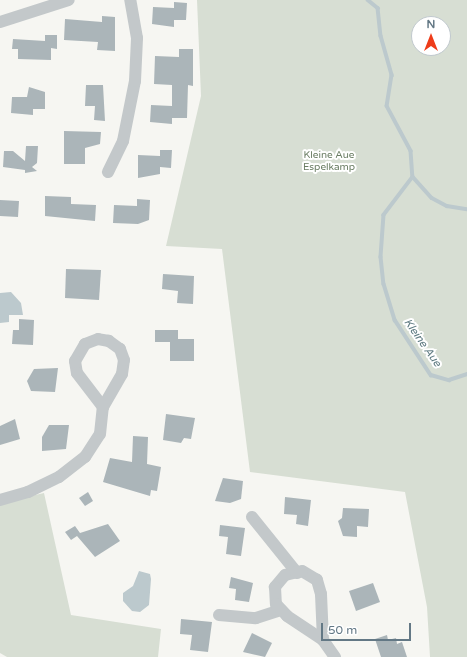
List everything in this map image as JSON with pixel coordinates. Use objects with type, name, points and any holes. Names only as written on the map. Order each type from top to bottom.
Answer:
[{"type":"street","points":[[0,22],[36,5],[69,0]]},
{"type":"street","points":[[108,172],[123,141],[135,81],[136,38],[130,0]]},
{"type":"street","points":[[0,500],[28,492],[59,478],[85,457],[100,434],[104,408],[122,374],[124,360],[120,350],[110,342],[98,340],[85,344],[75,361],[77,373],[104,408]]},
{"type":"street","points":[[252,517],[297,572]]},
{"type":"street","points":[[323,640],[321,594],[317,580],[302,571],[285,575],[275,587],[276,604],[323,640],[335,657]]},
{"type":"street","points":[[220,615],[256,618],[282,610]]},
{"type":"green space","name":"Kleine Aue Espelkamp","points":[[197,0],[467,0],[467,657],[430,657],[427,607],[405,492],[250,472],[222,249],[166,246],[201,96]]},
{"type":"green space","points":[[44,493],[71,615],[161,629],[158,657],[7,657],[0,653],[0,503]]},
{"type":"shaded area","points":[[11,292],[21,303],[23,315],[9,315],[9,322],[0,323],[0,293]]},
{"type":"shaded area","points":[[139,571],[150,574],[151,579],[149,605],[140,612],[132,611],[123,601],[123,593],[133,586]]},
{"type":"building","points":[[174,2],[187,3],[186,20],[174,20],[174,27],[152,24],[153,7],[174,8]]},
{"type":"building","points":[[102,16],[115,17],[115,51],[97,50],[98,42],[64,40],[65,19],[102,22]]},
{"type":"building","points":[[45,35],[57,35],[57,49],[51,48],[51,60],[18,59],[18,49],[12,49],[13,39],[45,41]]},
{"type":"building","points":[[179,49],[193,49],[193,86],[188,85],[187,118],[172,118],[172,124],[150,122],[151,105],[172,106],[172,85],[154,84],[155,56],[179,57]]},
{"type":"building","points":[[86,85],[103,85],[105,121],[94,120],[95,106],[85,106]]},
{"type":"building","points":[[29,87],[45,92],[45,109],[33,109],[33,115],[11,113],[12,97],[27,97]]},
{"type":"building","points":[[64,131],[101,132],[100,144],[85,148],[85,164],[64,164]]},
{"type":"building","points":[[26,146],[38,146],[37,163],[32,167],[37,171],[25,173],[25,170],[3,167],[4,151],[13,151],[25,161]]},
{"type":"building","points":[[160,150],[172,150],[171,168],[160,167],[160,174],[138,178],[138,155],[160,156]]},
{"type":"building","points":[[45,196],[71,197],[71,204],[96,205],[95,221],[45,216]]},
{"type":"building","points":[[137,199],[150,200],[149,220],[138,224],[113,223],[114,205],[137,206]]},
{"type":"building","points":[[0,200],[19,201],[18,217],[0,216]]},
{"type":"building","points":[[66,269],[101,270],[99,300],[65,298]]},
{"type":"building","points":[[163,274],[194,276],[193,304],[177,303],[178,291],[162,289]]},
{"type":"building","points":[[19,319],[34,320],[33,345],[12,344],[13,330],[19,330]]},
{"type":"building","points":[[155,330],[178,330],[178,339],[194,339],[194,361],[170,361],[170,342],[155,342]]},
{"type":"building","points":[[58,368],[55,392],[31,391],[27,381],[34,369]]},
{"type":"building","points":[[166,414],[195,418],[191,439],[184,438],[181,443],[163,440]]},
{"type":"building","points":[[15,419],[20,439],[0,445],[0,426]]},
{"type":"building","points":[[49,425],[69,425],[66,449],[42,451],[42,437]]},
{"type":"building","points":[[133,436],[148,437],[147,464],[161,467],[157,491],[151,490],[150,496],[103,482],[110,458],[132,462]]},
{"type":"building","points":[[223,478],[243,481],[241,499],[230,503],[215,501]]},
{"type":"building","points":[[88,492],[93,501],[85,506],[79,498]]},
{"type":"building","points":[[285,497],[311,500],[308,526],[296,524],[297,515],[284,514]]},
{"type":"building","points":[[343,508],[369,509],[368,527],[357,526],[357,537],[343,536],[338,521],[342,518]]},
{"type":"building","points":[[108,524],[120,541],[95,557],[77,536],[71,540],[65,532],[75,526],[80,533]]},
{"type":"building","points":[[220,525],[245,528],[241,556],[226,554],[228,537],[219,536]]},
{"type":"building","points":[[231,577],[253,583],[249,602],[235,600],[236,589],[229,588]]},
{"type":"building","points":[[373,583],[380,602],[356,611],[349,591]]},
{"type":"building","points":[[181,619],[212,622],[208,652],[190,650],[192,635],[180,634]]},
{"type":"building","points":[[252,633],[272,643],[265,657],[243,652]]},
{"type":"building","points":[[387,635],[388,640],[396,638],[397,644],[402,642],[407,657],[381,657],[375,639]]},
{"type":"waterway","name":"Kleine Aue","points":[[368,0],[378,8],[381,36],[392,75],[387,106],[411,151],[413,177],[384,215],[381,257],[384,284],[395,320],[431,375],[449,380],[467,374]]},
{"type":"waterway","points":[[413,177],[432,198],[447,206],[467,209]]}]
